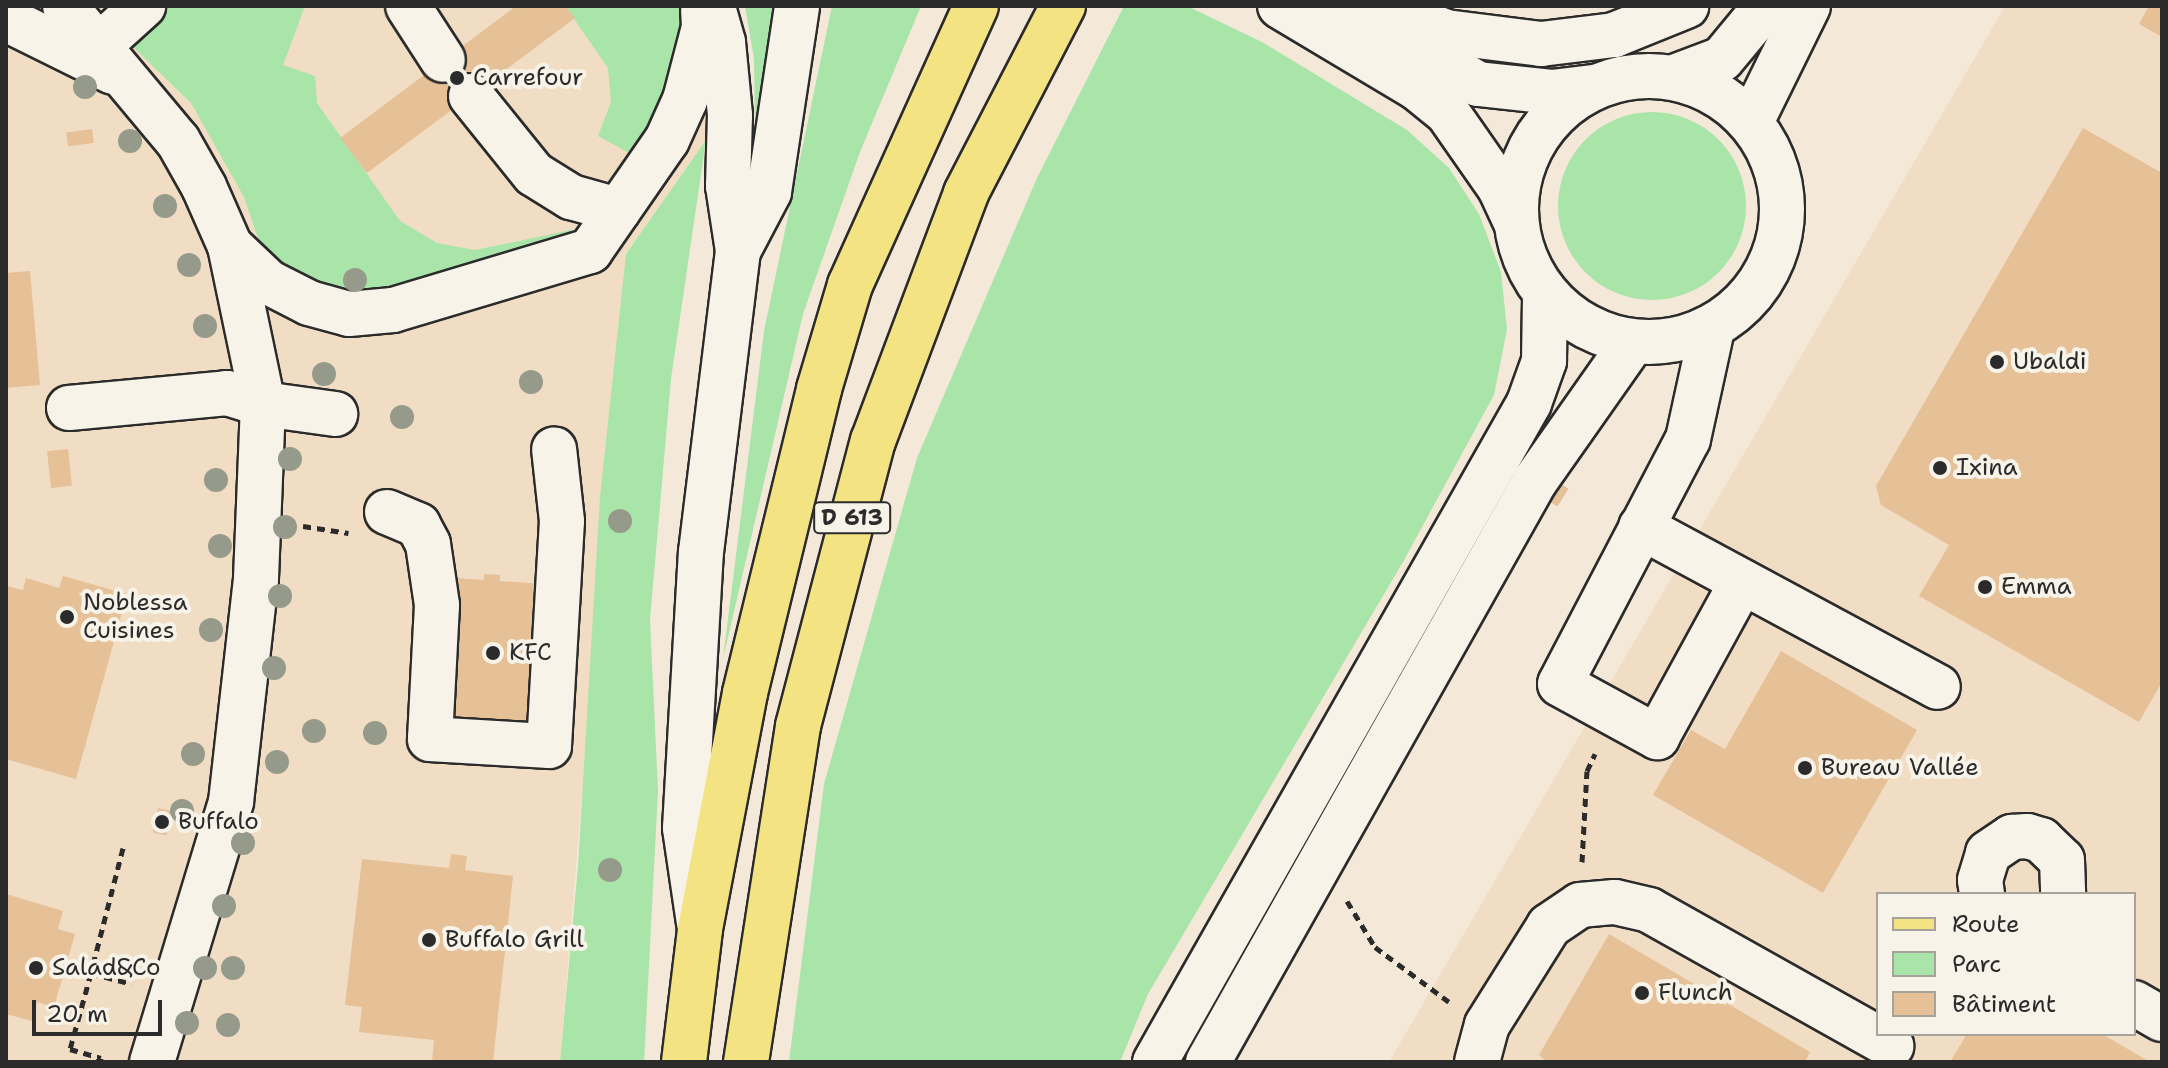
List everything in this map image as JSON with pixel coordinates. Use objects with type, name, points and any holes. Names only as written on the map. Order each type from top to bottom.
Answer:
[{"type":"main road","name":"D 613","points":[[684,1062],[700,929],[749,678],[823,374],[850,285],[884,202],[976,6]]},
{"type":"main road","name":"D 613","points":[[746,1062],[798,726],[873,441],[966,193],[1063,6]]},
{"type":"street","points":[[65,6],[101,44],[178,141],[230,246],[263,404],[256,579],[231,802],[152,1062]]},
{"type":"street","points":[[101,44],[143,6]]},
{"type":"street","points":[[408,6],[443,60]]},
{"type":"street","points":[[230,246],[268,282],[309,303],[349,314],[393,310],[590,251],[667,140],[685,100],[704,27],[703,6]]},
{"type":"street","points":[[700,929],[685,828],[701,552],[738,251],[728,186],[730,115],[723,42],[713,6]]},
{"type":"street","points":[[738,251],[769,192],[797,6]]},
{"type":"street","points":[[1280,6],[1417,88],[1447,112],[1500,188],[1516,223],[1525,261],[1545,294],[1579,323],[1632,343],[1673,342],[1712,329],[1756,289],[1772,264],[1783,220],[1781,184],[1770,151],[1751,122],[1716,93],[1674,77],[1634,76],[1595,87],[1552,92],[1478,84],[1344,6]]},
{"type":"street","points":[[1381,6],[1446,32],[1541,44],[1614,35],[1686,6]]},
{"type":"street","points":[[1674,77],[1722,59],[1766,6]]},
{"type":"street","points":[[1751,122],[1808,6]]},
{"type":"street","points":[[6,19],[130,79]]},
{"type":"street","points":[[1516,223],[1516,195],[1534,142],[1571,100],[1595,87]]},
{"type":"street","points":[[471,96],[534,174],[571,197],[618,210]]},
{"type":"street","points":[[1155,1062],[1529,403],[1544,361],[1545,294]]},
{"type":"street","points":[[1712,329],[1688,439],[1560,684],[1657,737],[1742,582]]},
{"type":"street","points":[[1208,1062],[1535,481],[1632,343]]},
{"type":"street","points":[[69,408],[227,393],[263,404],[335,414]]},
{"type":"street","points":[[387,512],[418,525],[428,544],[437,605],[430,739],[549,746],[562,521],[554,449]]},
{"type":"street","points":[[1641,527],[1938,687]]},
{"type":"street","points":[[1982,892],[1980,880],[1988,853],[2012,837],[2027,836],[2041,840],[2062,860],[2065,892]]},
{"type":"street","points":[[1477,1062],[1487,1025],[1549,926],[1580,905],[1615,902],[1649,910],[1891,1047]]},
{"type":"street","points":[[2136,1004],[2162,1019]]},
{"type":"path","points":[[1580,905],[1587,771],[1616,715]]},
{"type":"path","points":[[100,1062],[101,1058],[70,1049],[123,848]]},
{"type":"path","points":[[1338,887],[1375,947],[1452,1004]]},
{"type":"path","points":[[91,973],[174,995]]},
{"type":"shaded area","points":[[6,6],[734,6],[706,140],[626,254],[560,1062],[6,1062]]},
{"type":"shaded area","points":[[2005,6],[2162,6],[2162,1062],[1389,1062]]},
{"type":"green space","points":[[163,6],[305,6],[283,65],[315,76],[317,103],[400,221],[437,243],[475,250],[571,230],[572,236],[392,295],[348,297],[310,288],[264,256],[244,197],[191,103],[129,43]]},
{"type":"green space","points":[[565,6],[681,6],[675,82],[638,158],[598,136],[611,102],[608,68]]},
{"type":"green space","points":[[745,6],[776,6],[755,126],[754,59]]},
{"type":"green space","points":[[832,6],[921,6],[860,152],[803,314],[723,659],[764,331]]},
{"type":"green space","points":[[1124,6],[1187,6],[1262,42],[1407,130],[1449,168],[1479,214],[1501,272],[1507,329],[1494,395],[1403,562],[1148,994],[1120,1062],[789,1062],[824,784],[917,458],[1037,178]]},
{"type":"green space","points":[[1652,112],[1670,113],[1688,119],[1719,139],[1739,170],[1745,188],[1745,224],[1739,242],[1719,273],[1688,293],[1670,299],[1652,300],[1634,299],[1616,293],[1585,273],[1565,242],[1559,224],[1558,206],[1559,188],[1565,170],[1585,139],[1616,119],[1634,113]]},
{"type":"green space","points":[[706,140],[671,379],[650,620],[658,791],[644,1062],[560,1062],[578,866],[600,497],[626,254]]},
{"type":"building","name":"Carrefour","points":[[516,6],[565,6],[575,18],[367,173],[340,138]]},
{"type":"building","points":[[2149,6],[2162,6],[2162,37],[2139,24]]},
{"type":"building","points":[[2083,128],[2162,173],[2162,682],[2139,722],[1919,596],[1949,545],[1881,505],[1876,486]]},
{"type":"building","points":[[92,129],[94,143],[68,146],[66,133]]},
{"type":"building","points":[[30,271],[40,385],[6,388],[6,273]]},
{"type":"building","points":[[68,449],[72,486],[51,488],[47,451]]},
{"type":"building","points":[[1561,484],[1569,489],[1558,507],[1550,502]]},
{"type":"building","name":"KFC","points":[[484,574],[500,575],[500,581],[542,584],[533,728],[445,722],[454,578],[484,580]]},
{"type":"building","points":[[63,576],[127,594],[76,779],[6,759],[6,586],[23,590],[26,578],[59,588]]},
{"type":"building","name":"Bureau Vallée","points":[[1781,651],[1917,730],[1823,893],[1653,795],[1691,730],[1725,749]]},
{"type":"building","name":"Buffalo","points":[[158,808],[172,811],[166,835],[153,832]]},
{"type":"building","name":"Buffalo Grill","points":[[451,854],[467,856],[465,870],[513,876],[493,1062],[432,1062],[434,1040],[359,1032],[362,1007],[345,1005],[362,859],[449,868]]},
{"type":"building","name":"Salad&Co","points":[[6,894],[63,911],[58,929],[75,934],[54,1007],[37,1002],[32,1021],[6,1014]]},
{"type":"building","name":"Flunch","points":[[1609,934],[1810,1052],[1805,1062],[1547,1062],[1539,1055]]},
{"type":"building","points":[[1966,1036],[2105,1036],[2150,1062],[1950,1062]]},
{"type":"place","name":"Carrefour","points":[[457,78]]},
{"type":"place","name":"Ubaldi","points":[[1997,362]]},
{"type":"place","name":"Ixina","points":[[1940,468]]},
{"type":"place","name":"Emma","points":[[1985,587]]},
{"type":"place","name":"Noblessa Cuisines","points":[[67,617]]},
{"type":"place","name":"KFC","points":[[493,653]]},
{"type":"place","name":"Bureau Vallée","points":[[1805,768]]},
{"type":"place","name":"Buffalo","points":[[162,822]]},
{"type":"place","name":"Buffalo Grill","points":[[429,940]]},
{"type":"place","name":"Salad&Co","points":[[36,968]]},
{"type":"place","name":"Flunch","points":[[1642,993]]}]
